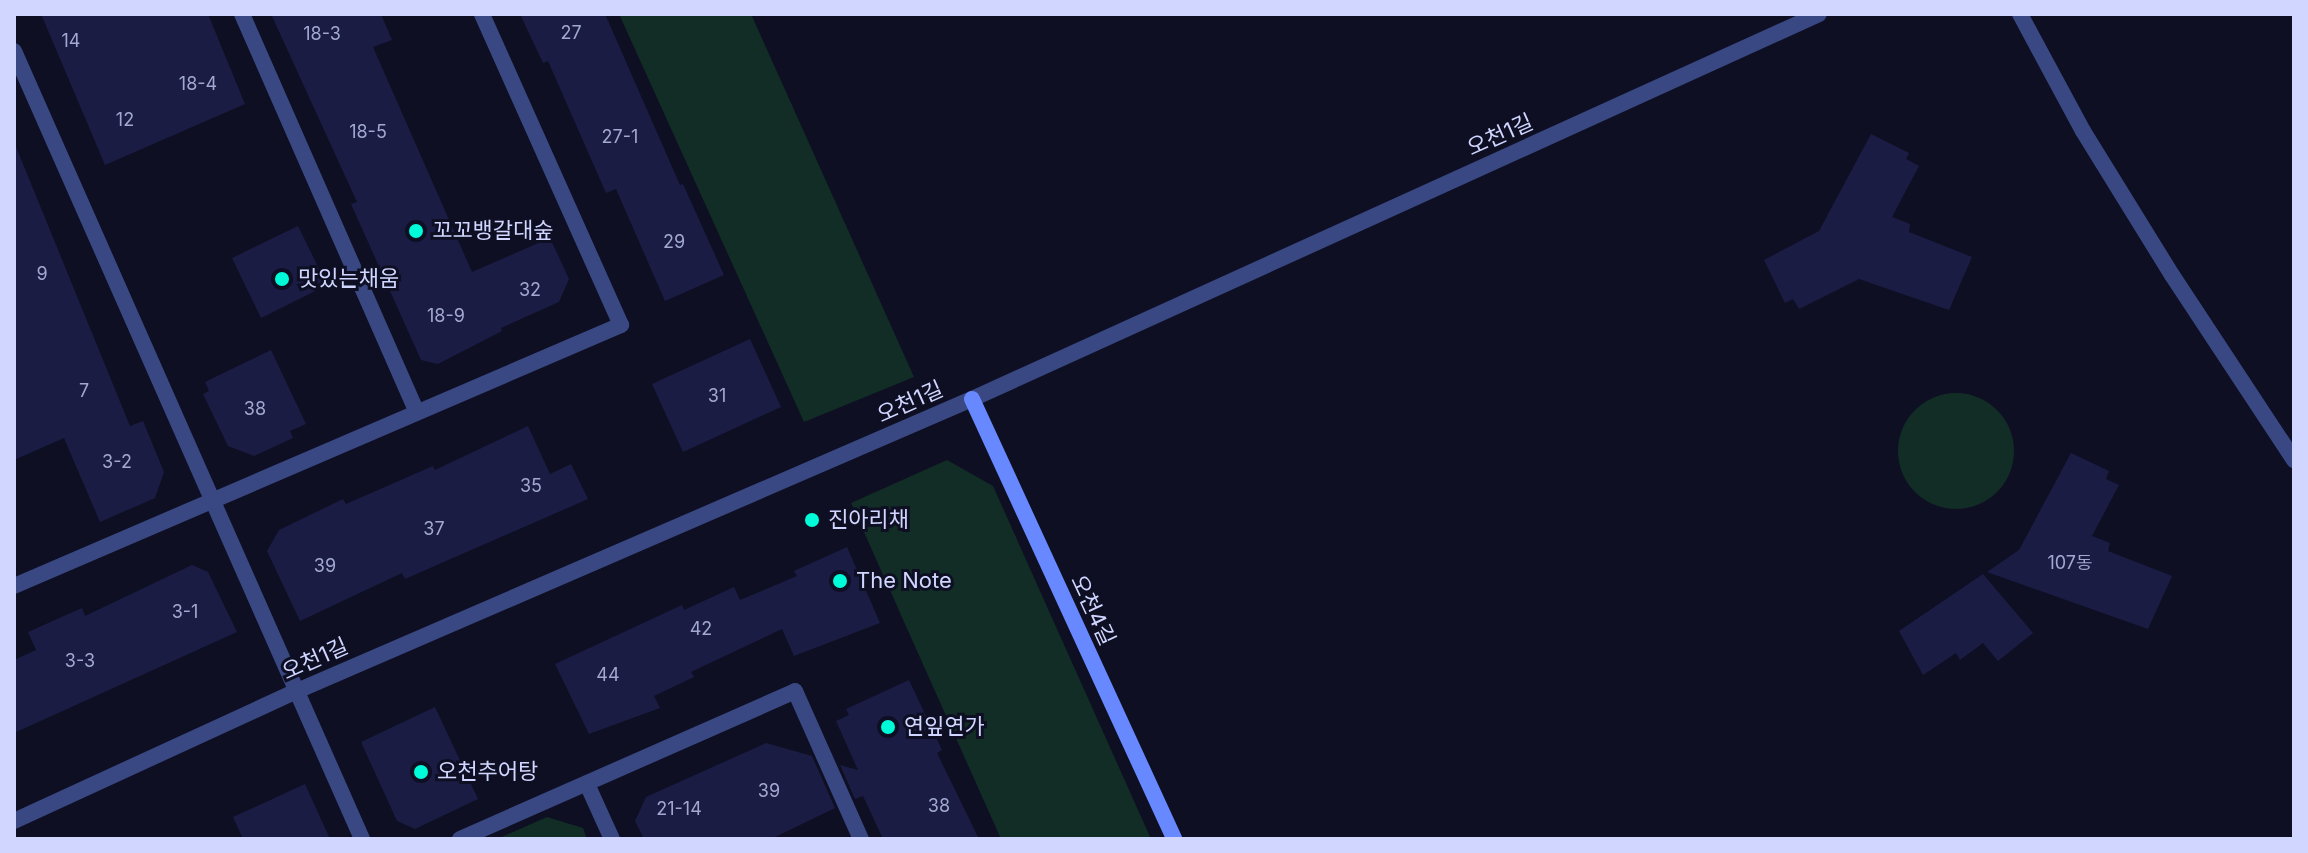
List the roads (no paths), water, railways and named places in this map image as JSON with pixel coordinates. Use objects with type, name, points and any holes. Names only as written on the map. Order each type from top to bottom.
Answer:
[{"type":"street","points":[[242,14],[417,412]]},
{"type":"street","points":[[14,586],[621,325],[482,14]]},
{"type":"street","name":"오천1길","points":[[14,821],[297,691],[972,399],[1819,14]]},
{"type":"street","points":[[2020,14],[2083,131],[2139,223],[2294,460]]},
{"type":"street","points":[[14,51],[362,839]]},
{"type":"street","name":"오천4길","points":[[972,399],[1174,839]]},
{"type":"street","points":[[460,839],[795,691],[861,839]]},
{"type":"street","points":[[587,784],[612,839]]},
{"type":"place","name":"꼬꼬뱅갈대숲","points":[[416,231]]},
{"type":"place","name":"맛있는채움","points":[[282,279]]},
{"type":"place","name":"진아리채","points":[[812,520]]},
{"type":"place","name":"The Note","points":[[840,581]]},
{"type":"place","name":"연잎연가","points":[[888,727]]},
{"type":"place","name":"오천추어탕","points":[[421,772]]}]
